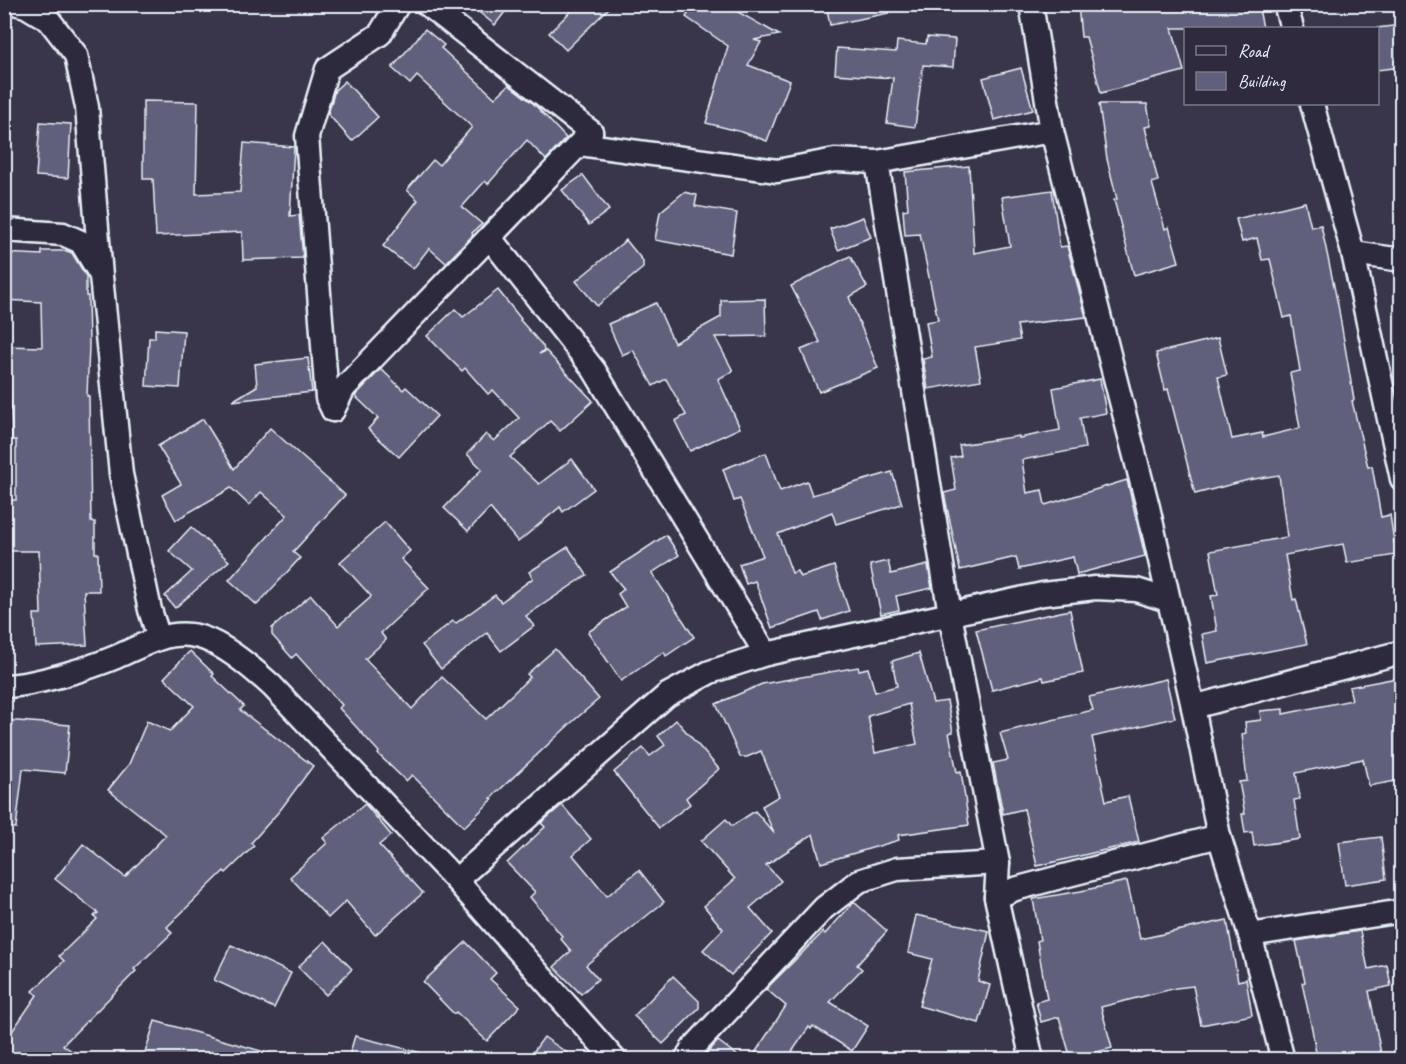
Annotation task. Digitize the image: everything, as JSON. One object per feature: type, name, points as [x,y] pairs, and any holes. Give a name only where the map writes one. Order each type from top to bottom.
[{"type":"street","points":[[18,4],[50,20],[76,55],[87,107],[121,474],[150,610],[159,638]]},
{"type":"street","points":[[398,4],[380,34],[327,69],[307,136],[327,398],[333,410],[344,388],[591,132]]},
{"type":"street","points":[[427,4],[591,132]]},
{"type":"street","points":[[1031,4],[1052,131],[1148,507],[1219,836],[1250,935],[1283,1059]]},
{"type":"street","points":[[1285,4],[1292,27]]},
{"type":"street","points":[[1312,105],[1353,253],[1401,479]]},
{"type":"street","points":[[591,132],[586,145],[777,171],[835,160],[877,162],[1052,131]]},
{"type":"street","points":[[877,162],[950,614],[998,863],[996,897],[1032,1059]]},
{"type":"street","points":[[4,230],[63,234],[81,242],[101,276]]},
{"type":"street","points":[[490,238],[594,370],[766,654]]},
{"type":"street","points":[[1353,253],[1401,260]]},
{"type":"street","points":[[456,880],[667,695],[710,672],[766,654],[1043,594],[1095,588],[1136,590],[1168,600]]},
{"type":"street","points":[[4,686],[72,671],[115,658],[159,638],[192,635],[211,642],[249,665],[272,686],[456,880],[615,1059]]},
{"type":"street","points":[[1193,707],[1401,652]]},
{"type":"street","points":[[996,897],[1068,874],[1219,836]]},
{"type":"street","points":[[686,1059],[692,1049],[824,908],[860,881],[897,869],[998,863]]},
{"type":"street","points":[[1250,935],[1401,911]]},
{"type":"building","points":[[469,4],[511,4],[495,25]]},
{"type":"building","points":[[578,4],[613,4],[566,50],[549,33]]},
{"type":"building","points":[[694,4],[724,4],[779,35],[754,40],[761,42],[748,65],[790,81],[767,141],[706,123],[728,46],[686,17]]},
{"type":"building","points":[[826,4],[888,4],[889,13],[830,25]]},
{"type":"building","points":[[1078,4],[1258,4],[1263,27],[1172,28],[1184,71],[1101,93],[1086,37],[1081,37]]},
{"type":"building","points":[[1401,25],[1401,67],[1379,70],[1379,28]]},
{"type":"building","points":[[425,29],[444,45],[441,48],[495,98],[509,85],[534,104],[566,138],[546,160],[527,140],[488,184],[485,181],[462,207],[482,224],[472,233],[473,235],[446,263],[429,248],[413,269],[383,246],[418,200],[407,190],[433,160],[439,165],[472,127],[417,76],[410,84],[392,68]]},
{"type":"building","points":[[927,37],[955,39],[953,67],[923,65],[915,127],[887,123],[893,78],[835,74],[837,48],[896,52],[897,41],[926,44]]},
{"type":"building","points":[[1021,68],[1033,110],[994,120],[983,78]]},
{"type":"building","points":[[345,81],[378,117],[352,141],[328,114],[335,90]]},
{"type":"building","points":[[143,101],[198,102],[196,194],[240,192],[244,143],[294,147],[290,216],[299,215],[303,258],[243,260],[242,232],[156,236],[153,179],[143,179]]},
{"type":"building","points":[[1099,104],[1147,104],[1151,126],[1145,127],[1158,181],[1152,183],[1165,229],[1169,227],[1179,262],[1134,275],[1114,200],[1117,199],[1107,159]]},
{"type":"building","points":[[40,122],[71,124],[68,178],[36,176]]},
{"type":"building","points":[[969,166],[974,253],[1010,246],[1002,197],[1052,190],[1060,247],[1067,246],[1086,317],[1017,325],[1020,340],[975,347],[981,380],[928,389],[923,359],[932,357],[926,322],[938,320],[920,234],[905,235],[903,210],[908,209],[905,172]]},
{"type":"building","points":[[583,175],[609,210],[589,225],[562,190]]},
{"type":"building","points":[[684,192],[697,195],[695,206],[737,213],[731,254],[655,240],[660,212]]},
{"type":"building","points":[[1305,202],[1311,227],[1321,225],[1338,305],[1354,400],[1352,401],[1368,467],[1372,466],[1381,517],[1390,515],[1396,555],[1347,563],[1343,544],[1285,555],[1293,600],[1296,599],[1307,644],[1207,663],[1202,634],[1217,631],[1211,596],[1218,595],[1210,551],[1287,537],[1279,475],[1248,480],[1195,494],[1168,389],[1165,390],[1156,353],[1218,338],[1227,375],[1218,377],[1232,439],[1262,433],[1263,437],[1300,428],[1290,373],[1300,371],[1291,316],[1284,318],[1270,259],[1262,260],[1257,238],[1242,242],[1236,219]]},
{"type":"building","points":[[863,217],[871,237],[838,250],[830,229]]},
{"type":"building","points":[[626,240],[643,261],[643,268],[597,306],[576,281]]},
{"type":"building","points":[[42,251],[72,253],[86,276],[91,522],[95,522],[99,591],[84,591],[87,645],[36,647],[34,614],[41,614],[39,551],[9,551],[8,500],[16,500],[16,440],[12,440],[10,384],[4,384],[4,346],[42,347],[41,302],[4,300],[4,253],[42,255]]},
{"type":"building","points":[[850,256],[867,287],[849,297],[878,368],[819,392],[801,350],[820,342],[791,286]]},
{"type":"building","points":[[498,290],[543,346],[544,350],[539,354],[546,351],[593,401],[560,431],[550,421],[510,457],[539,484],[572,459],[594,489],[563,512],[560,507],[518,542],[490,508],[468,531],[444,508],[482,469],[467,454],[486,434],[494,441],[519,418],[493,390],[488,394],[465,368],[462,371],[427,336],[455,309],[463,317]]},
{"type":"building","points":[[765,299],[766,336],[715,337],[733,371],[718,379],[740,428],[690,451],[675,421],[686,415],[666,379],[653,386],[633,350],[622,355],[608,324],[656,303],[674,343],[721,317],[721,300]]},
{"type":"building","points":[[155,329],[184,331],[180,388],[146,386],[149,338],[155,338]]},
{"type":"building","points":[[308,358],[312,392],[232,401],[257,386],[255,364]]},
{"type":"building","points":[[381,369],[403,390],[406,387],[437,416],[399,457],[368,429],[378,418],[355,396]]},
{"type":"building","points":[[1100,379],[1106,413],[1080,418],[1085,448],[1022,460],[1027,493],[1042,490],[1045,505],[1127,480],[1145,556],[1077,574],[1073,557],[1019,569],[1016,557],[960,570],[944,493],[956,490],[951,458],[961,456],[959,445],[1019,436],[1019,438],[1060,430],[1053,388]]},
{"type":"building","points":[[203,419],[234,469],[270,428],[345,495],[293,552],[300,558],[257,605],[229,580],[287,515],[261,492],[249,505],[231,488],[176,520],[162,495],[181,484],[158,446]]},
{"type":"building","points":[[766,453],[780,491],[807,481],[812,495],[892,472],[902,504],[836,524],[832,512],[778,534],[792,573],[797,571],[800,577],[834,566],[849,611],[822,620],[819,612],[772,628],[755,581],[746,584],[739,564],[763,556],[740,499],[734,501],[723,469]]},
{"type":"building","points":[[385,522],[410,551],[401,559],[429,588],[381,633],[386,640],[365,659],[412,709],[442,677],[486,719],[530,677],[527,674],[555,649],[599,699],[491,798],[493,799],[464,827],[412,775],[406,781],[378,754],[379,752],[339,708],[342,705],[296,654],[292,658],[272,635],[272,628],[311,595],[338,626],[370,598],[371,596],[340,562]]},
{"type":"building","points":[[191,527],[229,561],[175,608],[165,596],[192,571],[169,551]]},
{"type":"building","points":[[666,535],[679,555],[652,573],[694,637],[666,656],[664,652],[621,681],[588,632],[626,607],[618,594],[624,589],[610,572]]},
{"type":"building","points":[[568,547],[587,575],[526,616],[534,626],[501,651],[487,633],[441,669],[422,645],[453,621],[456,623],[495,595],[501,602],[533,578],[529,572]]},
{"type":"building","points":[[888,561],[891,574],[928,565],[932,588],[896,596],[899,610],[881,614],[870,565]]},
{"type":"building","points":[[1070,610],[1083,673],[1044,681],[1043,677],[992,690],[976,630]]},
{"type":"building","points":[[190,651],[214,674],[212,676],[244,706],[240,710],[313,766],[281,809],[251,843],[254,846],[226,873],[224,871],[167,927],[172,933],[134,969],[136,971],[63,1045],[84,1059],[17,1059],[4,1051],[4,1043],[37,995],[33,991],[64,961],[59,956],[97,919],[94,916],[98,913],[55,879],[83,844],[125,877],[166,835],[108,790],[129,764],[147,721],[170,731],[194,706],[164,678]]},
{"type":"building","points":[[919,653],[933,703],[947,701],[953,732],[949,733],[957,772],[961,771],[969,825],[898,835],[899,840],[821,863],[813,834],[766,865],[781,881],[750,908],[772,933],[731,975],[703,950],[723,929],[704,906],[735,879],[701,841],[726,819],[732,826],[755,811],[774,833],[762,806],[779,796],[761,751],[747,757],[740,757],[716,704],[762,684],[858,667],[859,670],[868,668],[875,692],[897,686],[892,661]],"holes":[[[909,704],[917,744],[875,753],[868,716]]]},
{"type":"building","points":[[1397,678],[1401,702],[1401,780],[1369,786],[1363,759],[1296,773],[1300,799],[1294,800],[1300,839],[1254,846],[1252,832],[1245,833],[1242,814],[1245,814],[1239,782],[1247,781],[1242,734],[1246,733],[1245,722],[1261,720],[1260,711],[1283,709],[1283,714],[1352,700],[1349,687]]},
{"type":"building","points":[[1166,679],[1175,718],[1092,737],[1106,801],[1128,796],[1139,842],[1037,866],[1024,809],[1003,814],[993,763],[1008,760],[1000,733],[1093,710],[1089,697]]},
{"type":"building","points":[[4,720],[70,725],[65,773],[23,769],[16,828],[4,828]]},
{"type":"building","points":[[676,720],[719,769],[686,798],[690,804],[659,828],[614,772],[643,748],[650,756],[665,745],[658,736]]},
{"type":"building","points":[[365,804],[391,835],[379,845],[423,893],[375,935],[346,901],[328,918],[290,877],[327,843],[323,838]]},
{"type":"building","points":[[562,805],[591,839],[573,855],[607,896],[639,870],[664,902],[586,965],[598,979],[581,994],[554,967],[571,951],[560,938],[562,936],[530,897],[535,892],[507,863],[545,827],[541,823]]},
{"type":"building","points":[[1381,837],[1386,879],[1345,885],[1339,842]]},
{"type":"building","points":[[1127,881],[1140,939],[1227,920],[1238,981],[1246,979],[1252,1015],[1201,1025],[1193,986],[1176,988],[1101,1007],[1112,1048],[1071,1059],[1059,1017],[1041,1022],[1036,1002],[1047,999],[1037,941],[1040,940],[1033,899]]},
{"type":"building","points":[[854,902],[887,931],[857,965],[862,969],[830,1002],[868,1026],[852,1051],[813,1026],[811,1029],[809,1027],[787,1059],[751,1059],[786,1006],[766,989],[823,932],[825,934]]},
{"type":"building","points":[[916,915],[989,931],[978,981],[990,985],[979,1023],[919,1006],[932,959],[908,953]]},
{"type":"building","points":[[1360,931],[1368,969],[1387,965],[1391,986],[1369,991],[1382,1059],[1317,1059],[1296,941]]},
{"type":"building","points":[[325,941],[352,969],[326,995],[298,967]]},
{"type":"building","points":[[466,942],[496,973],[490,979],[520,1006],[487,1041],[456,1012],[454,1014],[423,982]]},
{"type":"building","points":[[231,945],[291,973],[274,1008],[214,980]]},
{"type":"building","points":[[673,976],[699,1001],[699,1008],[663,1044],[634,1016]]},
{"type":"building","points":[[155,1021],[272,1054],[271,1059],[143,1059]]},
{"type":"building","points":[[355,1036],[422,1053],[422,1059],[348,1059]]},
{"type":"building","points":[[544,1037],[576,1059],[528,1059]]},
{"type":"building","points":[[718,1041],[742,1059],[702,1059]]}]
